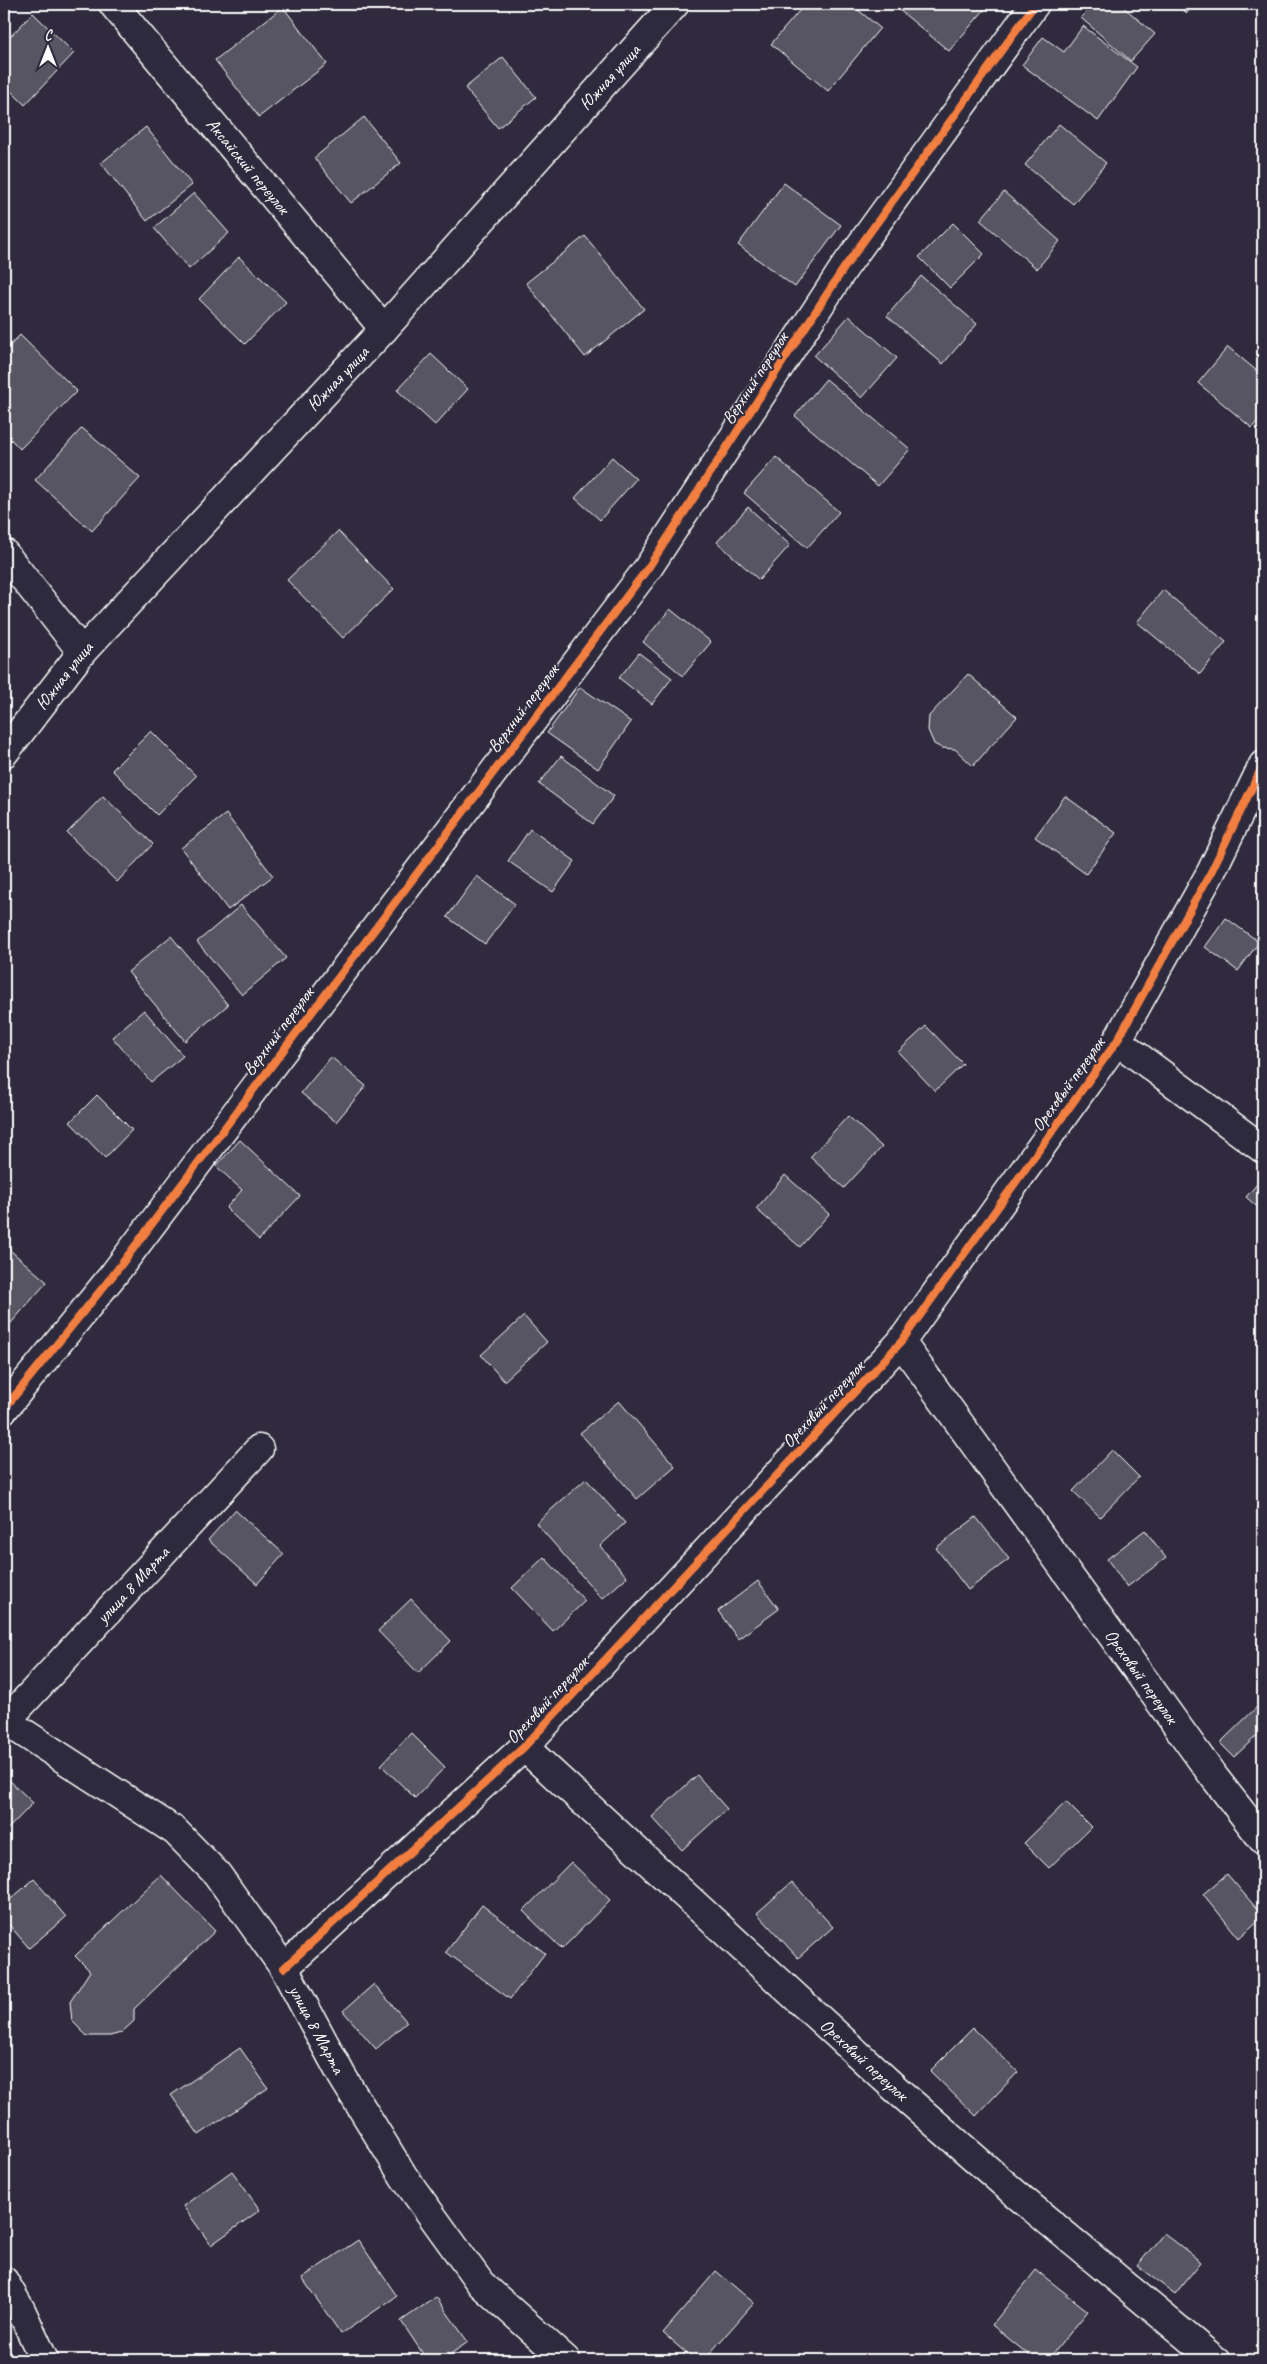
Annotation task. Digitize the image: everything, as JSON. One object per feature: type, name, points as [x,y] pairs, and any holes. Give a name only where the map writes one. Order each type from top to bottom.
[{"type":"street","name":"Аксайский переулок","points":[[114,4],[384,328]]},
{"type":"street","name":"Верхний переулок","points":[[4,1409],[114,1274],[648,568],[844,268],[1035,4]]},
{"type":"street","name":"Южная улица","points":[[4,753],[82,652],[384,328],[664,8]]},
{"type":"street","points":[[4,553],[82,652]]},
{"type":"street","name":"Ореховый переулок","points":[[284,1968],[524,1747],[901,1342],[1118,1041],[1211,872],[1263,764]]},
{"type":"street","points":[[1118,1041],[1263,1149]]},
{"type":"street","name":"Ореховый переулок","points":[[901,1342],[1211,1773],[1263,1840]]},
{"type":"street","name":"улица 8 Марта","points":[[259,1449],[5,1720],[174,1831],[217,1874],[284,1968],[342,2076],[404,2177],[475,2277],[566,2360]]},
{"type":"street","name":"Ореховый переулок","points":[[524,1747],[898,2091],[1017,2194],[1215,2360]]},
{"type":"street","points":[[4,2281],[21,2310],[44,2360]]},
{"type":"building","points":[[805,4],[851,4],[880,28],[828,91],[771,44]]},
{"type":"building","points":[[892,4],[978,4],[985,9],[949,51]]},
{"type":"building","points":[[1094,4],[1120,4],[1155,34],[1131,61],[1081,18]]},
{"type":"building","points":[[1175,4],[1194,4],[1187,13]]},
{"type":"building","points":[[283,7],[327,64],[259,117],[215,60]]},
{"type":"building","points":[[33,13],[74,53],[25,105],[4,84],[4,43]]},
{"type":"building","points":[[1083,26],[1137,67],[1098,121],[1022,65],[1043,37],[1064,52]]},
{"type":"building","points":[[503,57],[536,97],[498,128],[465,88]]},
{"type":"building","points":[[364,117],[401,163],[351,203],[314,158]]},
{"type":"building","points":[[1059,124],[1106,163],[1073,204],[1025,165]]},
{"type":"building","points":[[146,127],[192,185],[147,221],[101,163]]},
{"type":"building","points":[[784,183],[841,225],[795,287],[738,245]]},
{"type":"building","points":[[1004,192],[1060,241],[1037,269],[980,220]]},
{"type":"building","points":[[194,193],[229,233],[189,269],[154,228]]},
{"type":"building","points":[[953,223],[984,254],[950,288],[919,257]]},
{"type":"building","points":[[585,236],[644,309],[585,357],[526,283]]},
{"type":"building","points":[[239,257],[286,302],[245,344],[199,299]]},
{"type":"building","points":[[921,276],[977,324],[943,364],[887,316]]},
{"type":"building","points":[[849,316],[897,358],[862,398],[814,356]]},
{"type":"building","points":[[20,335],[77,391],[20,449],[4,432],[4,352]]},
{"type":"building","points":[[1228,347],[1263,376],[1263,414],[1252,428],[1198,383]]},
{"type":"building","points":[[431,354],[468,389],[435,425],[397,390]]},
{"type":"building","points":[[826,379],[910,449],[878,486],[795,416]]},
{"type":"building","points":[[82,428],[140,478],[92,531],[35,480]]},
{"type":"building","points":[[612,457],[636,479],[600,520],[575,498]]},
{"type":"building","points":[[776,457],[839,512],[807,548],[744,493]]},
{"type":"building","points":[[748,507],[790,545],[759,580],[717,542]]},
{"type":"building","points":[[338,531],[394,589],[343,638],[287,580]]},
{"type":"building","points":[[1163,590],[1226,642],[1200,674],[1137,622]]},
{"type":"building","points":[[670,609],[711,642],[683,676],[643,642]]},
{"type":"building","points":[[639,653],[672,678],[652,704],[619,678]]},
{"type":"building","points":[[968,674],[1017,717],[973,766],[955,749],[942,748],[934,744],[928,730],[929,716]]},
{"type":"building","points":[[580,687],[631,722],[598,769],[547,733]]},
{"type":"building","points":[[151,731],[196,776],[157,815],[112,770]]},
{"type":"building","points":[[561,756],[614,796],[593,824],[539,784]]},
{"type":"building","points":[[103,796],[153,844],[117,882],[67,833]]},
{"type":"building","points":[[1065,796],[1116,833],[1086,874],[1035,837]]},
{"type":"building","points":[[226,814],[273,876],[228,910],[181,848]]},
{"type":"building","points":[[530,829],[575,861],[553,892],[508,861]]},
{"type":"building","points":[[477,876],[515,904],[485,944],[447,917]]},
{"type":"building","points":[[241,905],[286,958],[242,995],[197,942]]},
{"type":"building","points":[[1226,918],[1259,942],[1238,971],[1205,947]]},
{"type":"building","points":[[171,936],[228,1005],[185,1041],[128,972]]},
{"type":"building","points":[[144,1010],[183,1056],[151,1082],[112,1037]]},
{"type":"building","points":[[926,1026],[963,1064],[935,1091],[898,1052]]},
{"type":"building","points":[[331,1057],[366,1086],[336,1122],[301,1093]]},
{"type":"building","points":[[97,1095],[132,1130],[105,1158],[70,1122]]},
{"type":"building","points":[[848,1116],[882,1147],[844,1188],[810,1157]]},
{"type":"building","points":[[240,1140],[300,1196],[259,1240],[226,1208],[242,1190],[216,1166]]},
{"type":"building","points":[[785,1175],[829,1214],[800,1247],[756,1209]]},
{"type":"building","points":[[1263,1177],[1263,1212],[1246,1197]]},
{"type":"building","points":[[4,1245],[47,1282],[4,1331]]},
{"type":"building","points":[[524,1316],[547,1342],[504,1381],[481,1355]]},
{"type":"building","points":[[619,1401],[675,1466],[637,1499],[580,1433]]},
{"type":"building","points":[[1112,1450],[1139,1477],[1100,1517],[1073,1491]]},
{"type":"building","points":[[586,1479],[625,1523],[600,1546],[627,1577],[602,1599],[536,1523]]},
{"type":"building","points":[[235,1510],[284,1554],[257,1584],[208,1540]]},
{"type":"building","points":[[976,1517],[1009,1559],[968,1590],[936,1548]]},
{"type":"building","points":[[1145,1530],[1166,1558],[1127,1587],[1107,1559]]},
{"type":"building","points":[[544,1557],[585,1601],[553,1631],[512,1588]]},
{"type":"building","points":[[758,1581],[779,1609],[738,1639],[718,1611]]},
{"type":"building","points":[[411,1599],[451,1641],[418,1673],[378,1631]]},
{"type":"building","points":[[1263,1701],[1263,1730],[1234,1757],[1220,1743]]},
{"type":"building","points":[[411,1733],[445,1767],[415,1798],[381,1765]]},
{"type":"building","points":[[4,1775],[33,1803],[4,1833]]},
{"type":"building","points":[[697,1775],[727,1809],[682,1850],[652,1817]]},
{"type":"building","points":[[1066,1802],[1091,1827],[1049,1868],[1024,1843]]},
{"type":"building","points":[[571,1862],[610,1900],[562,1949],[523,1911]]},
{"type":"building","points":[[1227,1874],[1263,1916],[1239,1938],[1203,1894]]},
{"type":"building","points":[[161,1875],[215,1931],[134,2009],[134,2021],[121,2033],[110,2036],[87,2036],[72,2021],[70,2002],[90,1971],[75,1956]]},
{"type":"building","points":[[34,1879],[66,1917],[29,1948],[4,1919],[4,1905]]},
{"type":"building","points":[[792,1882],[833,1927],[798,1958],[757,1913]]},
{"type":"building","points":[[482,1905],[545,1953],[510,1999],[446,1952]]},
{"type":"building","points":[[374,1984],[407,2022],[376,2049],[343,2011]]},
{"type":"building","points":[[973,2028],[1018,2072],[976,2116],[930,2071]]},
{"type":"building","points":[[240,2048],[268,2088],[199,2135],[171,2095]]},
{"type":"building","points":[[232,2171],[260,2210],[211,2245],[183,2206]]},
{"type":"building","points":[[1164,2233],[1201,2262],[1175,2294],[1137,2266]]},
{"type":"building","points":[[358,2240],[397,2296],[341,2334],[302,2278]]},
{"type":"building","points":[[1036,2270],[1088,2311],[1048,2360],[1035,2360],[992,2325]]},
{"type":"building","points":[[716,2271],[754,2303],[704,2360],[694,2360],[663,2333]]},
{"type":"building","points":[[436,2297],[468,2342],[442,2360],[427,2360],[401,2321]]},
{"type":"cycle path","points":[[4,1409],[114,1274],[648,568],[844,268],[1035,4]]},
{"type":"cycle path","points":[[284,1968],[524,1747],[901,1342],[1117,1041],[1211,872],[1263,765]]}]
